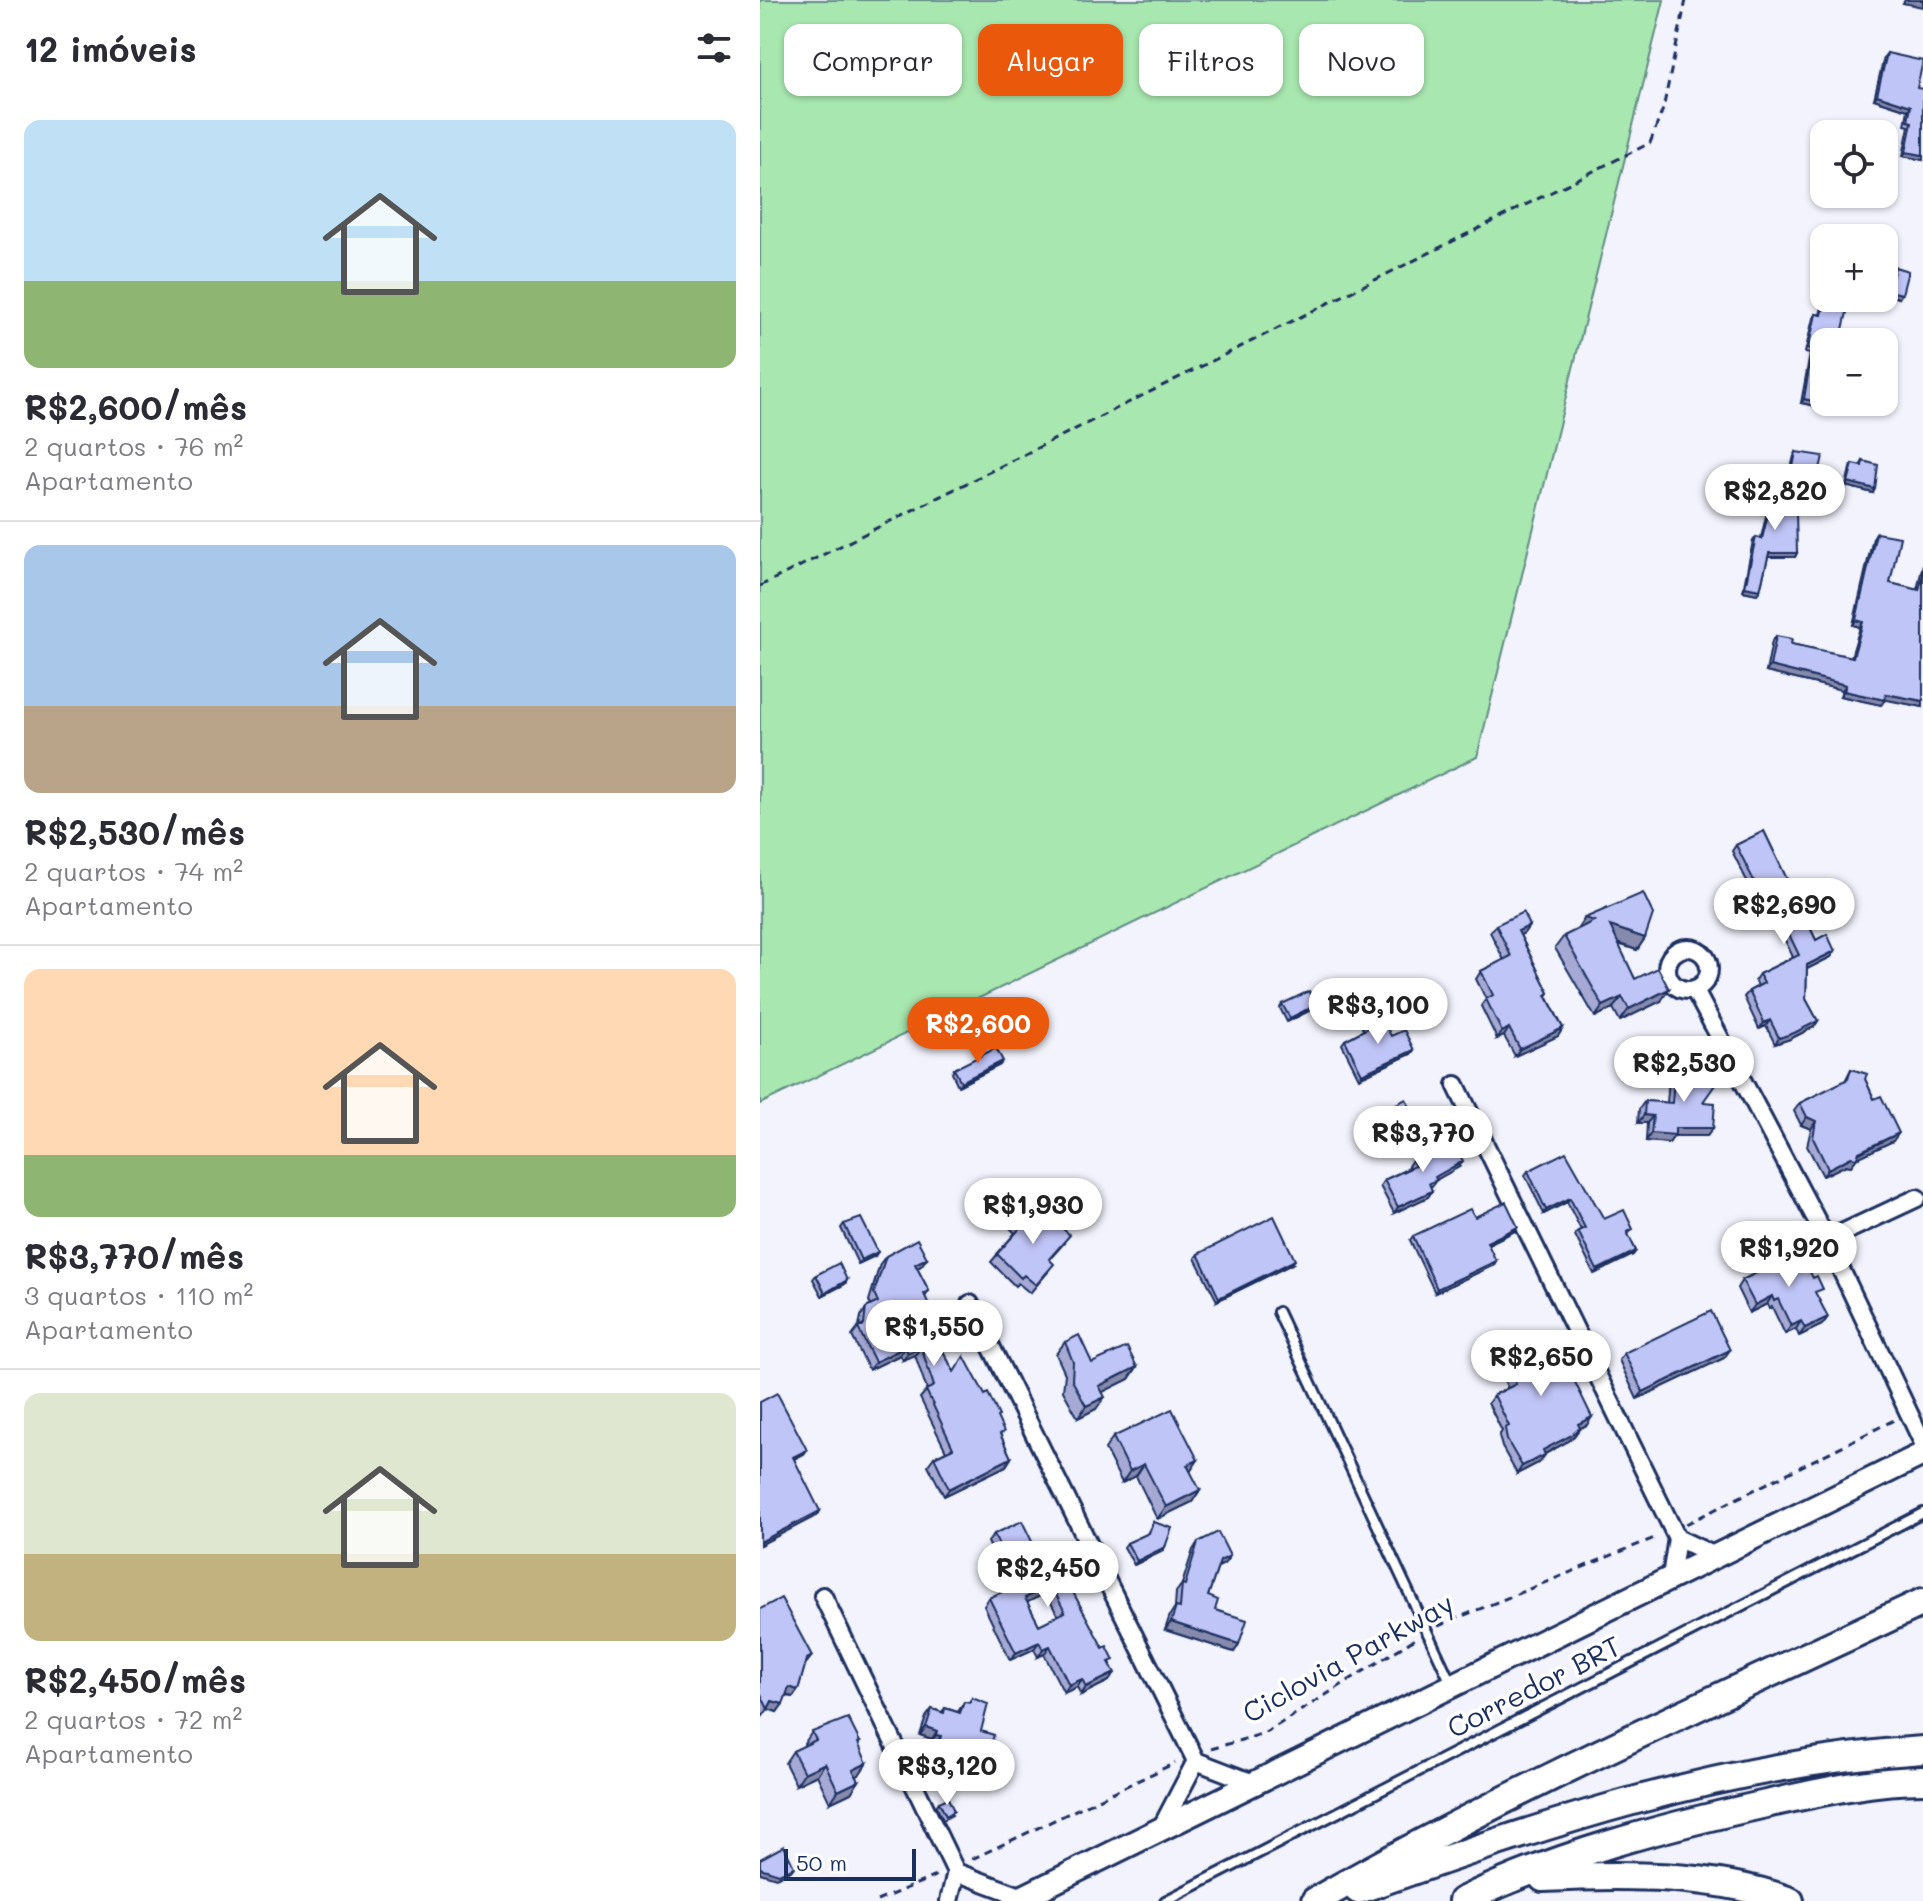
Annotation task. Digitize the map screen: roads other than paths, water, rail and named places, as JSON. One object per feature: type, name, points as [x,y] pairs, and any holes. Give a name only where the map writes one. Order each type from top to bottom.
[{"type":"highway","points":[[1315,1901],[1382,1863],[1577,1765],[1923,1602]]},
{"type":"highway","points":[[1327,1901],[1515,1835],[1711,1780],[1785,1764],[1923,1750]]},
{"type":"highway","points":[[1462,1901],[1503,1881],[1665,1829],[1737,1810],[1831,1789],[1923,1780]]},
{"type":"highway","points":[[1503,1881],[1608,1874],[1691,1881],[1770,1893],[1790,1901]]},
{"type":"main road","points":[[1019,1899],[1923,1454]]},
{"type":"street","points":[[1694,989],[1827,1240],[1923,1443]]},
{"type":"street","points":[[1456,1085],[1675,1534],[1671,1577]]},
{"type":"street","points":[[1827,1240],[1917,1198]]},
{"type":"street","points":[[970,1304],[1194,1757],[1256,1784]]},
{"type":"street","points":[[1675,1534],[1713,1555]]},
{"type":"street","points":[[823,1596],[955,1870],[949,1901]]},
{"type":"street","points":[[1158,1833],[1194,1757]]},
{"type":"street","points":[[955,1870],[1019,1899]]},
{"type":"lane","points":[[1278,1312],[1429,1629],[1453,1687]]},
{"type":"lane","name":"Corredor BRT","points":[[1165,1901],[1923,1513]]}]
